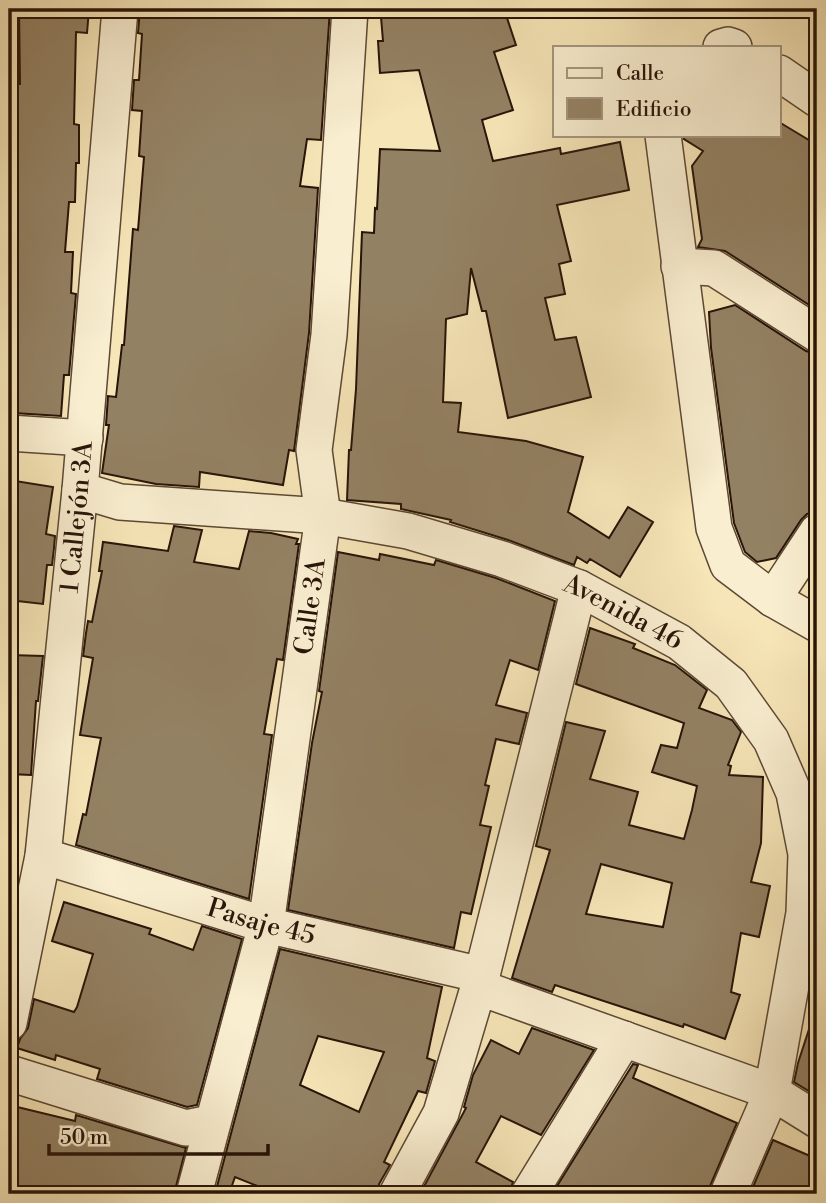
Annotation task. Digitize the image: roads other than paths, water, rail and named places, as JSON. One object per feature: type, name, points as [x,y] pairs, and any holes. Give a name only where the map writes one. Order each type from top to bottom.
[{"type":"street","name":"1 Callejón 3A","points":[[9,1023],[43,856],[85,438],[120,9]]},
{"type":"street","name":"Calle 3A","points":[[194,1194],[211,1123],[267,925],[323,516],[314,450],[329,335],[350,9]]},
{"type":"street","points":[[780,74],[817,99]]},
{"type":"street","points":[[663,136],[714,528],[728,565],[773,599],[817,624]]},
{"type":"street","points":[[679,266],[714,268],[817,334]]},
{"type":"street","points":[[9,433],[85,438]]},
{"type":"street","name":"Avenida 46","points":[[80,490],[120,502],[323,516],[408,531],[502,559],[579,588],[679,642],[731,684],[771,740],[794,793],[806,854],[811,901],[772,1092],[728,1194]]},
{"type":"street","points":[[773,599],[817,532]]},
{"type":"street","points":[[397,1194],[441,1113],[480,981],[579,588]]},
{"type":"street","name":"Pasaje 45","points":[[43,856],[267,925],[480,981],[624,1039],[772,1092],[817,1120]]},
{"type":"street","points":[[529,1194],[624,1039]]},
{"type":"street","points":[[9,1073],[186,1128],[211,1123]]}]
